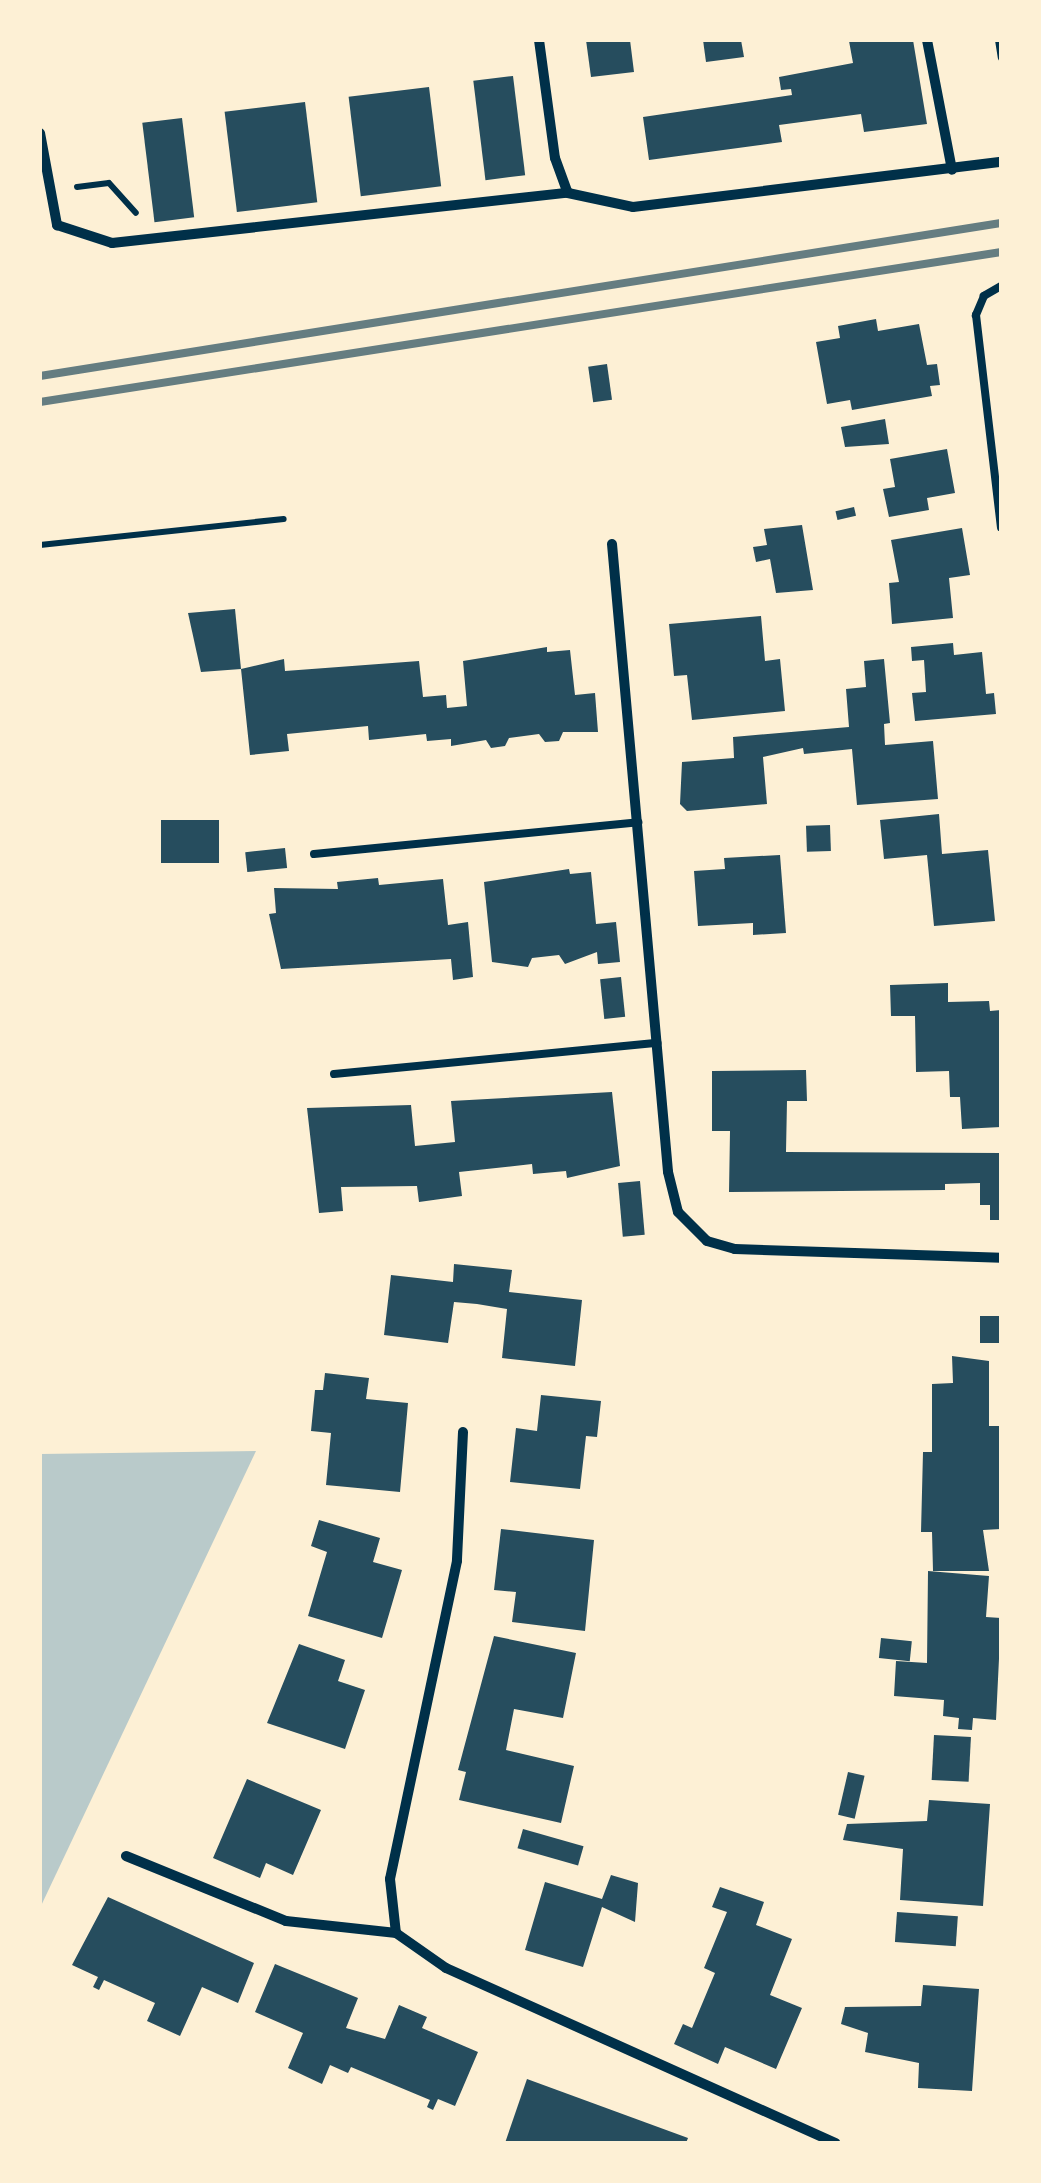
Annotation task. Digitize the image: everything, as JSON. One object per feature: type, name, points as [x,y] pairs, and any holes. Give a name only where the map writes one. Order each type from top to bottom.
[{"type":"street","points":[[538,40],[555,158],[568,193]]},
{"type":"street","points":[[927,40],[952,170]]},
{"type":"street","points":[[40,133],[57,225],[74,234],[112,243],[162,242],[568,193],[633,206],[1001,162]]},
{"type":"street","points":[[612,544],[671,1186],[678,1212],[706,1240],[735,1249],[1001,1258]]},
{"type":"street","points":[[396,1932],[390,1879],[457,1561],[463,1432]]},
{"type":"street","points":[[126,1856],[272,1917],[396,1932],[446,1968],[835,2143]]},
{"type":"lane","points":[[1001,286],[984,296],[976,321],[1001,528]]},
{"type":"lane","points":[[314,854],[638,822]]},
{"type":"lane","points":[[334,1074],[658,1043]]},
{"type":"path","points":[[998,40],[1001,58]]},
{"type":"path","points":[[51,190],[109,184],[162,242]]},
{"type":"path","points":[[40,545],[284,519]]},
{"type":"shaded area","points":[[256,1451],[40,1908],[40,1454]]},
{"type":"building","points":[[586,40],[630,40],[634,72],[591,77]]},
{"type":"building","points":[[703,40],[741,40],[744,57],[706,62]]},
{"type":"building","points":[[913,40],[927,124],[864,132],[861,114],[779,125],[782,142],[649,160],[643,117],[792,95],[791,89],[781,90],[779,77],[853,63],[849,41]]},
{"type":"building","points":[[513,76],[525,175],[485,180],[473,81]]},
{"type":"building","points":[[429,87],[441,186],[361,196],[349,97]]},
{"type":"building","points":[[305,102],[317,202],[237,212],[225,112]]},
{"type":"building","points":[[182,118],[194,217],[154,222],[142,123]]},
{"type":"building","points":[[876,319],[878,331],[919,324],[927,365],[937,364],[940,385],[930,386],[932,396],[852,410],[850,400],[827,404],[816,342],[840,338],[838,326]]},
{"type":"building","points":[[607,364],[612,400],[593,402],[588,367]]},
{"type":"building","points":[[885,419],[889,444],[845,447],[841,427]]},
{"type":"building","points":[[947,449],[955,493],[927,498],[929,510],[889,517],[883,489],[895,487],[890,459]]},
{"type":"building","points":[[854,507],[856,516],[838,520],[835,511]]},
{"type":"building","points":[[802,525],[813,590],[776,593],[770,559],[756,562],[753,547],[767,545],[764,529]]},
{"type":"building","points":[[962,528],[970,575],[949,578],[953,618],[892,624],[889,583],[899,582],[891,540]]},
{"type":"building","points":[[235,609],[241,669],[201,672],[188,613]]},
{"type":"building","points":[[761,616],[765,661],[780,659],[785,711],[692,720],[687,675],[674,676],[669,624]]},
{"type":"building","points":[[953,643],[954,655],[982,652],[986,694],[994,693],[996,714],[915,721],[912,693],[926,692],[924,660],[912,661],[911,647]]},
{"type":"building","points":[[547,647],[547,652],[570,650],[575,695],[595,693],[598,732],[563,732],[559,741],[545,742],[539,734],[509,738],[505,746],[491,748],[486,740],[451,746],[451,739],[427,741],[426,734],[369,740],[368,726],[287,734],[289,751],[250,755],[241,669],[284,659],[285,671],[419,661],[423,697],[446,695],[447,708],[467,706],[463,661]]},
{"type":"building","points":[[884,659],[890,723],[884,724],[885,745],[933,741],[938,799],[857,805],[852,749],[804,754],[803,748],[763,757],[767,804],[687,811],[680,804],[682,762],[734,758],[733,737],[849,727],[846,689],[866,687],[864,661]]},
{"type":"building","points":[[939,814],[942,854],[988,850],[995,921],[934,926],[927,855],[884,859],[880,820]]},
{"type":"building","points":[[161,820],[219,820],[219,863],[161,863]]},
{"type":"building","points":[[830,825],[831,851],[807,852],[806,826]]},
{"type":"building","points":[[285,848],[287,868],[247,872],[245,852]]},
{"type":"building","points":[[780,855],[786,933],[753,935],[753,923],[698,926],[694,871],[725,869],[724,858]]},
{"type":"building","points":[[569,869],[570,874],[591,872],[596,924],[616,922],[620,962],[598,964],[597,952],[565,964],[559,955],[532,958],[528,967],[492,962],[484,882]]},
{"type":"building","points":[[378,878],[379,885],[443,879],[448,925],[468,922],[473,977],[453,980],[451,959],[281,969],[269,914],[276,913],[274,888],[338,889],[337,882]]},
{"type":"building","points":[[621,977],[625,1017],[604,1019],[600,979]]},
{"type":"building","points":[[948,983],[948,1002],[989,1001],[990,1011],[1001,1010],[1001,1127],[962,1129],[960,1097],[950,1097],[949,1071],[916,1072],[915,1016],[891,1016],[890,985]]},
{"type":"building","points":[[806,1070],[807,1101],[787,1101],[786,1152],[1001,1153],[1001,1220],[990,1220],[990,1205],[980,1205],[980,1183],[945,1184],[945,1190],[729,1192],[730,1131],[712,1131],[712,1071]]},
{"type":"building","points":[[612,1092],[620,1166],[567,1178],[566,1171],[533,1174],[532,1164],[459,1172],[462,1196],[419,1202],[417,1186],[341,1187],[343,1211],[319,1213],[307,1108],[411,1105],[415,1146],[455,1142],[451,1101]]},
{"type":"building","points":[[640,1181],[645,1235],[623,1237],[618,1183]]},
{"type":"building","points":[[454,1264],[512,1270],[509,1292],[582,1300],[575,1366],[502,1358],[507,1309],[477,1304],[454,1302],[448,1343],[384,1335],[391,1275],[453,1282]]},
{"type":"building","points":[[980,1316],[1001,1316],[1001,1343],[980,1343]]},
{"type":"building","points":[[952,1356],[989,1361],[989,1426],[1001,1426],[1001,1529],[983,1530],[989,1571],[933,1571],[932,1532],[921,1532],[923,1452],[932,1452],[932,1384],[953,1383]]},
{"type":"building","points":[[325,1373],[369,1378],[366,1399],[408,1403],[400,1492],[326,1485],[331,1433],[311,1431],[315,1390],[323,1390]]},
{"type":"building","points":[[541,1395],[601,1401],[597,1437],[586,1436],[580,1489],[510,1482],[516,1428],[537,1431]]},
{"type":"building","points":[[319,1520],[380,1538],[373,1562],[402,1570],[382,1638],[308,1616],[327,1552],[311,1546]]},
{"type":"building","points":[[501,1529],[594,1540],[585,1631],[512,1622],[516,1592],[494,1590]]},
{"type":"building","points":[[928,1571],[989,1576],[986,1617],[1001,1618],[996,1720],[973,1718],[972,1730],[958,1729],[959,1718],[943,1716],[944,1700],[894,1696],[896,1661],[927,1663]]},
{"type":"building","points":[[494,1636],[576,1653],[563,1718],[514,1709],[506,1750],[574,1766],[561,1823],[459,1800],[466,1772],[458,1770]]},
{"type":"building","points":[[881,1638],[912,1641],[910,1661],[879,1658]]},
{"type":"building","points":[[299,1644],[345,1660],[338,1681],[365,1690],[345,1749],[267,1723]]},
{"type":"building","points":[[934,1735],[971,1737],[969,1782],[932,1780]]},
{"type":"building","points":[[848,1772],[865,1776],[855,1819],[838,1815]]},
{"type":"building","points":[[247,1779],[321,1810],[293,1875],[266,1863],[260,1878],[213,1858]]},
{"type":"building","points":[[929,1800],[990,1804],[983,1906],[900,1900],[903,1849],[843,1840],[847,1824],[927,1821]]},
{"type":"building","points":[[523,1829],[584,1846],[578,1866],[517,1848]]},
{"type":"building","points":[[611,1875],[638,1883],[635,1922],[602,1907],[583,1967],[525,1950],[545,1882],[602,1899]]},
{"type":"building","points":[[720,1887],[764,1902],[756,1925],[792,1939],[770,1995],[802,2008],[776,2069],[725,2047],[718,2064],[674,2044],[683,2024],[692,2028],[715,1973],[704,1968],[727,1912],[712,1907]]},
{"type":"building","points":[[108,1897],[254,1963],[238,2003],[202,1987],[180,2036],[147,2021],[155,2003],[104,1980],[99,1990],[93,1987],[98,1977],[72,1965]]},
{"type":"building","points":[[897,1912],[958,1916],[956,1946],[895,1942]]},
{"type":"building","points":[[275,1964],[358,1998],[346,2028],[385,2039],[399,2005],[427,2017],[422,2028],[478,2052],[455,2106],[438,2099],[433,2110],[427,2107],[430,2100],[351,2067],[348,2073],[330,2065],[322,2084],[288,2068],[303,2033],[255,2012]]},
{"type":"building","points":[[923,1985],[979,1989],[972,2091],[918,2088],[919,2063],[865,2052],[868,2033],[841,2024],[845,2007],[921,2006]]},
{"type":"building","points":[[527,2079],[688,2138],[686,2143],[505,2143]]},
{"type":"railway","points":[[40,376],[1001,223]]},
{"type":"railway","points":[[40,402],[1001,252]]}]
